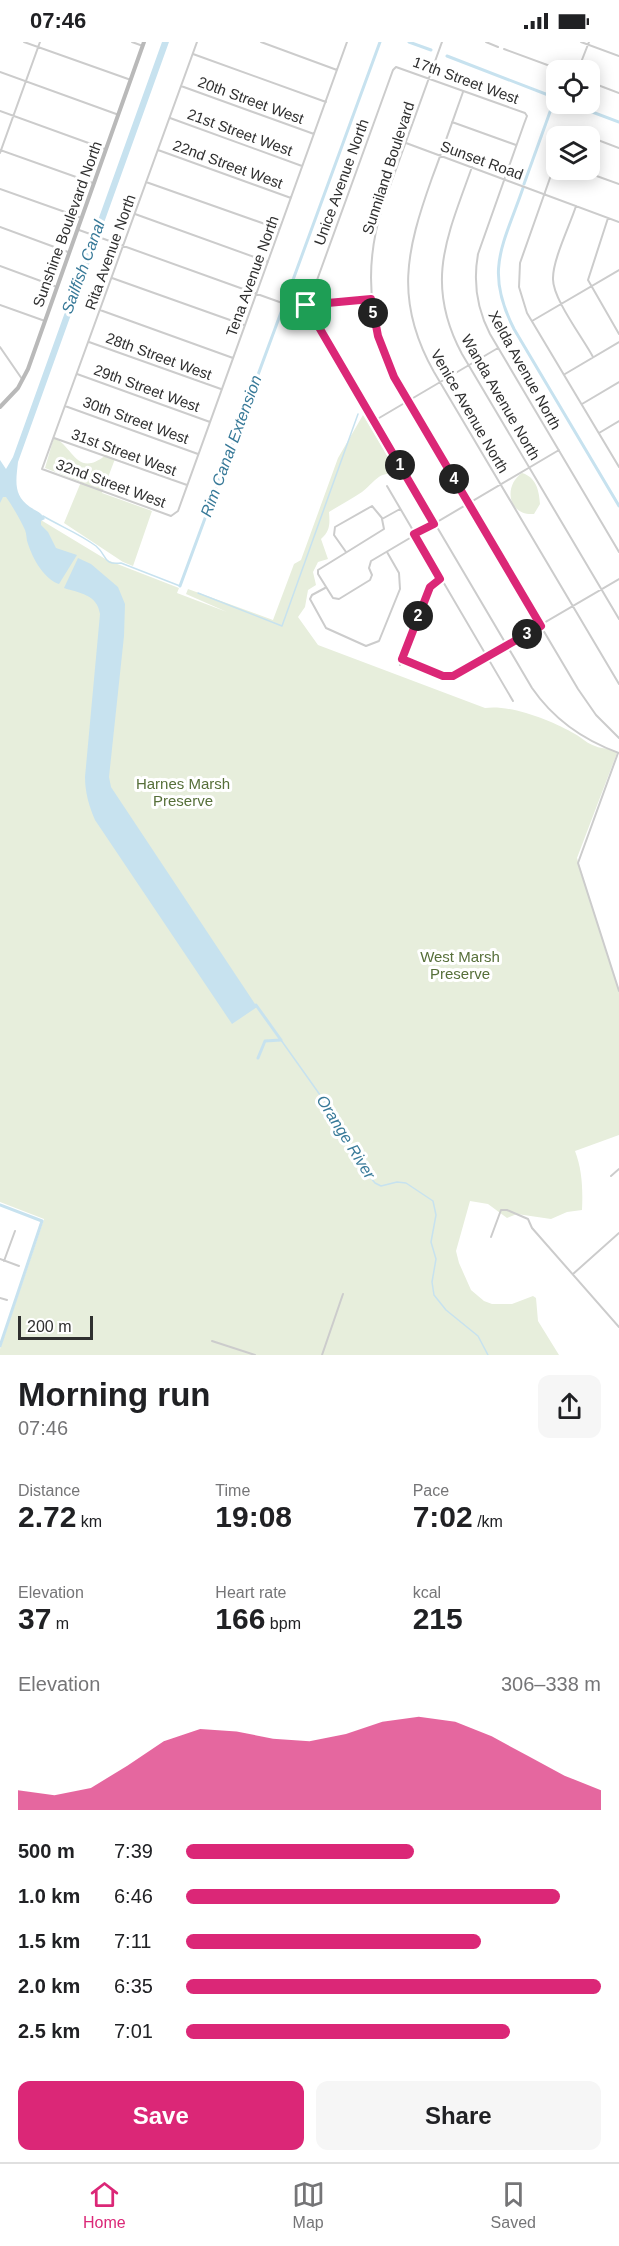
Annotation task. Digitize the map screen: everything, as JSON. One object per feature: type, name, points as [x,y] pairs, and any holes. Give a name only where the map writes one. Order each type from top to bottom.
[{"type":"street","points":[[24,42],[130,80]]},
{"type":"street","points":[[40,42],[0,151],[95,184]]},
{"type":"street","points":[[132,42],[143,44]]},
{"type":"street","name":"Rita Avenue North","points":[[42,469],[197,42]]},
{"type":"street","points":[[261,42],[338,70]]},
{"type":"street","name":"Tena Avenue North","points":[[174,516],[178,511],[199,454],[347,42]]},
{"type":"street","name":"Sunniland Boulevard","points":[[442,42],[375,234],[371,265],[371,299],[376,327],[383,352],[408,402],[584,699],[604,724],[619,738]]},
{"type":"street","points":[[486,42],[498,47]]},
{"type":"street","points":[[581,42],[589,43],[619,56]]},
{"type":"street","points":[[582,60],[589,43]]},
{"type":"street","name":"Sunshine Boulevard North","points":[[0,407],[13,395],[23,380],[95,184],[143,44]]},
{"type":"street","points":[[504,49],[546,64]]},
{"type":"street","points":[[193,54],[326,102]]},
{"type":"street","name":"17th Street West","points":[[396,67],[464,90],[525,113],[526,116]]},
{"type":"street","name":"Unice Avenue North","points":[[307,305],[396,67]]},
{"type":"street","points":[[0,72],[118,115]]},
{"type":"street","name":"20th Street West","points":[[181,86],[315,134]]},
{"type":"street","points":[[600,86],[619,93]]},
{"type":"street","name":"Venice Avenue North","points":[[464,90],[414,232],[407,276],[410,306],[417,337],[440,382],[619,684]]},
{"type":"street","points":[[0,111],[106,149]]},
{"type":"street","name":"Xelda Avenue North","points":[[526,116],[481,244],[476,273],[479,309],[498,348],[619,552]]},
{"type":"street","name":"21st Street West","points":[[170,118],[303,166]]},
{"type":"street","points":[[452,122],[516,145]]},
{"type":"street","points":[[600,140],[619,148]]},
{"type":"street","name":"Sunset Road","points":[[406,144],[619,222]]},
{"type":"street","name":"22nd Street West","points":[[158,150],[291,198]]},
{"type":"street","name":"Wanda Avenue North","points":[[472,167],[448,236],[441,279],[447,320],[469,365],[619,619]]},
{"type":"street","points":[[600,177],[619,184]]},
{"type":"street","points":[[550,180],[519,270],[521,296],[532,321],[618,461],[619,467]]},
{"type":"street","points":[[146,182],[280,230]]},
{"type":"street","points":[[0,189],[82,218]]},
{"type":"street","points":[[576,206],[553,275],[555,291],[593,357]]},
{"type":"street","points":[[135,214],[268,262]]},
{"type":"street","points":[[608,218],[588,274],[588,282],[619,334]]},
{"type":"street","points":[[0,228],[70,253]]},
{"type":"street","points":[[78,230],[289,305],[371,299]]},
{"type":"street","points":[[0,266],[57,287]]},
{"type":"street","points":[[532,321],[619,270]]},
{"type":"street","points":[[112,278],[245,326]]},
{"type":"street","points":[[0,305],[45,321]]},
{"type":"street","points":[[307,305],[506,646],[538,696],[558,718],[589,741],[619,753],[578,863],[619,991]]},
{"type":"street","points":[[100,309],[233,358]]},
{"type":"street","name":"28th Street West","points":[[89,342],[222,390]]},
{"type":"street","points":[[564,375],[619,342]]},
{"type":"street","points":[[0,347],[23,380]]},
{"type":"street","points":[[374,421],[498,348]]},
{"type":"street","name":"29th Street West","points":[[77,374],[210,422]]},
{"type":"street","points":[[582,404],[619,382]]},
{"type":"street","name":"30th Street West","points":[[65,406],[199,454]]},
{"type":"street","points":[[599,433],[619,421]]},
{"type":"street","name":"31st Street West","points":[[54,438],[187,486]]},
{"type":"street","points":[[346,552],[334,535],[335,527],[372,506],[382,519],[384,529],[318,570],[333,598],[339,599],[370,580],[372,575],[369,564],[414,534],[559,450]]},
{"type":"street","name":"32nd Street West","points":[[42,469],[174,516]]},
{"type":"street","points":[[387,486],[513,701]]},
{"type":"street","points":[[382,519],[400,509]]},
{"type":"street","points":[[326,587],[312,595],[310,599],[326,628],[366,646],[379,641],[400,589],[399,573],[387,552]]},
{"type":"street","points":[[400,664],[430,587],[440,579]]},
{"type":"street","points":[[402,659],[443,676],[453,676],[619,579]]},
{"type":"street","points":[[611,1176],[619,1169]]},
{"type":"street","points":[[491,1237],[501,1210],[525,1217],[532,1228],[619,1327]]},
{"type":"street","points":[[4,1261],[15,1231]]},
{"type":"street","points":[[573,1274],[619,1233]]},
{"type":"street","points":[[0,1259],[19,1266]]},
{"type":"street","points":[[322,1355],[343,1294]]},
{"type":"street","points":[[0,1298],[7,1300]]},
{"type":"street","points":[[212,1341],[255,1355]]},
{"type":"green space","points":[[363,415],[398,474],[382,475],[362,492],[329,512],[329,527],[321,539],[328,559],[318,562],[313,572],[316,585],[308,590],[305,607],[298,617],[318,645],[485,708],[495,707],[519,711],[543,719],[566,729],[592,745],[617,753],[577,858],[619,991],[619,1135],[575,1151],[582,1179],[582,1210],[567,1212],[551,1219],[517,1214],[507,1218],[488,1204],[470,1201],[456,1251],[471,1290],[484,1301],[492,1304],[512,1304],[533,1296],[536,1298],[538,1321],[559,1355],[0,1355],[0,1349],[44,1219],[0,1202],[0,499],[7,485],[21,508],[107,560],[179,588],[177,593],[227,612],[186,594],[188,589],[273,620],[294,564],[301,560],[338,458]]},
{"type":"green space","points":[[54,437],[82,462],[96,461],[106,455],[115,459],[102,493],[152,511],[133,566],[123,562],[64,523],[81,482],[45,468]]},
{"type":"green space","points":[[522,473],[534,481],[538,489],[540,504],[534,514],[518,510],[511,499],[512,485]]},
{"type":"water","name":"Sailfish Canal","points":[[162,42],[169,42],[18,462],[16,481],[21,498],[45,519],[41,521],[41,525],[48,532],[56,548],[77,555],[59,584],[49,578],[36,562],[25,530],[6,497],[3,497],[0,503],[0,460],[6,469],[13,457]]},
{"type":"water","points":[[78,558],[91,564],[118,587],[125,604],[124,636],[109,777],[111,787],[257,1007],[232,1024],[95,820],[91,809],[85,777],[100,614],[91,598],[64,588]]},
{"type":"waterway","name":"Rim Canal Extension","points":[[286,299],[380,42]]},
{"type":"waterway","points":[[409,42],[431,50]]},
{"type":"waterway","points":[[447,56],[546,94]]},
{"type":"waterway","points":[[524,184],[549,114]]},
{"type":"waterway","points":[[598,114],[619,122]]},
{"type":"waterway","points":[[523,188],[503,243],[500,258],[498,274],[505,308],[514,329],[619,506]]},
{"type":"waterway","name":"Rim Canal Extension","points":[[180,586],[283,307]]},
{"type":"waterway","points":[[198,593],[282,626],[358,414]]},
{"type":"waterway","points":[[43,516],[96,546],[111,563],[121,563],[180,586]]},
{"type":"waterway","points":[[256,1005],[281,1040]]},
{"type":"waterway","name":"Orange River","points":[[281,1040],[335,1116],[364,1170],[375,1183],[381,1186],[397,1182],[406,1183],[433,1201],[436,1215],[431,1242],[436,1259],[432,1282],[434,1295],[446,1310],[478,1336],[488,1355]]},
{"type":"waterway","points":[[258,1058],[265,1041],[281,1040]]},
{"type":"waterway","points":[[0,1205],[42,1221],[0,1346]]},
{"type":"route","points":[[371,299],[378,336],[394,377],[541,626],[453,676],[443,676],[402,659],[426,595],[430,587],[440,579],[414,534],[434,524],[306,305],[371,299]]},
{"type":"park label","name":"Harnes Marsh Preserve","points":[[183,792]]},
{"type":"park label","name":"West Marsh Preserve","points":[[460,964]]}]
